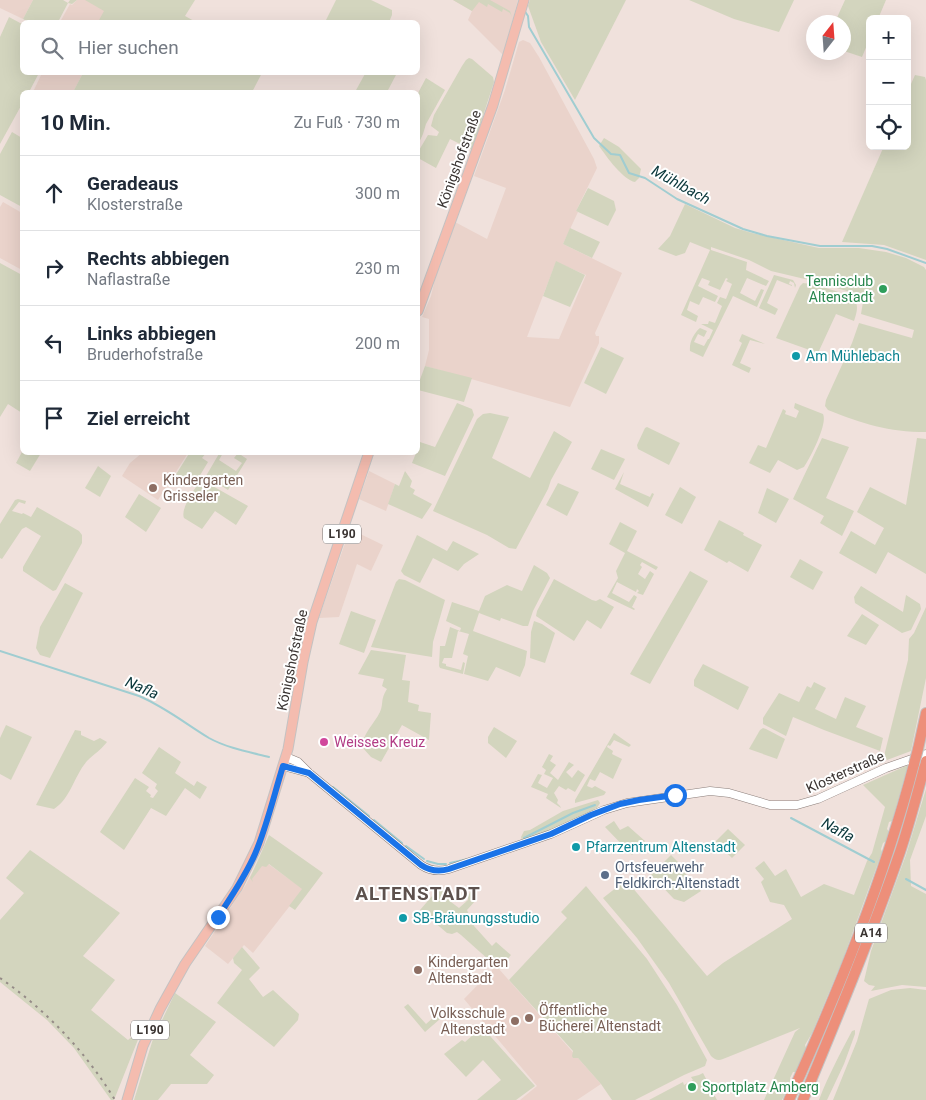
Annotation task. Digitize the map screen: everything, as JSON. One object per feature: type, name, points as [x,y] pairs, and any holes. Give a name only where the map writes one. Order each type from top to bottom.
[{"type":"highway","name":"A14","points":[[803,1100],[884,897],[900,850],[924,755],[926,713]]},
{"type":"highway","name":"A14","points":[[789,1100],[866,918],[899,821],[914,764],[924,755]]},
{"type":"main road","name":"Königshofstraße","points":[[420,306],[494,105],[522,7]]},
{"type":"main road","name":"Königshofstraße","points":[[284,761],[312,622],[368,455]]},
{"type":"main road","name":"Klosterstraße","points":[[284,761],[294,760],[303,766],[309,773],[429,869],[444,870],[551,834],[604,810],[639,800],[716,792],[729,793],[770,805],[790,806],[804,804],[825,797],[886,768],[924,755]]},
{"type":"main road","name":"L190","points":[[127,1100],[141,1053],[160,1009],[185,964],[237,888],[254,856],[284,761]]},
{"type":"shaded area","points":[[0,0],[33,0],[23,19],[0,8]]},
{"type":"shaded area","points":[[77,0],[94,0],[111,9],[106,20],[61,20],[70,4],[72,5]]},
{"type":"shaded area","points":[[453,0],[518,0],[503,55],[468,20],[472,11]]},
{"type":"shaded area","points":[[523,40],[530,43],[539,57],[594,159],[597,168],[576,211],[578,212],[563,244],[622,273],[595,333],[596,336],[599,336],[599,343],[570,407],[425,366],[429,350],[429,319],[422,317],[431,296],[436,275],[455,222],[487,239],[506,188],[474,176],[505,90],[519,42]],"holes":[[[556,262],[586,275],[559,339],[527,337]]]},
{"type":"shaded area","points":[[41,75],[82,75],[74,90],[34,90]]},
{"type":"shaded area","points":[[3,202],[20,212],[20,269],[0,258],[0,207]]},
{"type":"shaded area","name":"Kindergarten Grisseler","points":[[140,455],[187,455],[158,500],[122,476],[130,463]]},
{"type":"shaded area","points":[[369,471],[395,484],[386,511],[359,499]]},
{"type":"shaded area","points":[[350,529],[383,545],[371,571],[357,564],[339,617],[319,618]]},
{"type":"shaded area","points":[[260,858],[303,889],[253,953],[244,945],[228,964],[205,946],[245,886]]},
{"type":"shaded area","name":"Volksschule Altenstadt","points":[[496,966],[601,1084],[577,1100],[520,1100],[537,1086],[464,999]]},
{"type":"green space","points":[[33,0],[63,0],[68,3],[59,20],[23,19]]},
{"type":"green space","points":[[70,0],[77,0],[72,4],[68,3]]},
{"type":"green space","points":[[85,0],[195,0],[185,16],[192,20],[99,20],[104,11]]},
{"type":"green space","points":[[336,0],[371,0],[392,10],[390,20],[326,20]]},
{"type":"green space","points":[[453,0],[490,0],[510,11],[512,17],[510,13],[503,9],[502,12],[488,4],[487,7],[479,2],[472,11]]},
{"type":"green space","points":[[530,0],[626,0],[575,100],[541,42],[528,6]]},
{"type":"green space","points":[[689,0],[794,0],[779,32],[734,19]]},
{"type":"green space","points":[[845,0],[886,0],[880,15],[866,15],[866,48],[862,57],[851,53],[851,15],[838,15]]},
{"type":"green space","points":[[9,17],[20,23],[20,75],[38,75],[30,90],[20,90],[20,108],[0,144],[0,37]]},
{"type":"green space","points":[[472,59],[493,77],[494,82],[472,150],[450,139],[436,168],[420,159],[420,149],[428,135],[437,136],[439,132],[431,126],[434,115],[466,60]]},
{"type":"green space","points":[[82,75],[261,75],[253,90],[74,90]]},
{"type":"green space","points":[[364,75],[396,75],[388,90],[356,90]]},
{"type":"green space","points":[[915,75],[925,77],[926,260],[884,245],[842,242],[882,150],[911,150],[911,84]]},
{"type":"green space","points":[[426,78],[445,90],[426,124],[420,141],[420,90]]},
{"type":"green space","points":[[12,132],[20,137],[20,206],[0,195],[0,154]]},
{"type":"green space","points":[[604,138],[619,147],[641,169],[639,178],[635,182],[620,172],[599,146]]},
{"type":"green space","points":[[588,188],[614,201],[616,210],[608,226],[576,211]]},
{"type":"green space","points":[[685,204],[735,228],[752,233],[819,248],[859,248],[886,252],[906,258],[924,267],[926,270],[926,432],[900,431],[876,426],[828,410],[825,406],[859,323],[912,338],[914,330],[861,314],[864,296],[771,271],[749,260],[711,247],[711,250],[747,262],[746,270],[769,281],[766,286],[747,278],[740,293],[755,301],[761,289],[764,290],[757,307],[733,296],[703,357],[690,351],[692,338],[700,328],[707,331],[704,337],[698,334],[694,342],[704,346],[709,339],[713,330],[701,324],[708,324],[709,321],[715,323],[722,306],[717,303],[720,297],[726,299],[732,284],[726,281],[728,279],[726,278],[720,290],[708,285],[710,281],[702,278],[698,286],[718,296],[715,302],[703,297],[699,305],[690,301],[687,310],[698,316],[696,322],[681,315],[710,250],[690,242],[685,253],[676,256],[658,249],[670,236]]},
{"type":"green space","points":[[570,228],[600,242],[592,258],[563,244]]},
{"type":"green space","points":[[556,261],[585,275],[570,307],[543,296]]},
{"type":"green space","points":[[0,263],[20,274],[20,412],[8,404],[0,417]]},
{"type":"green space","points":[[774,275],[793,280],[796,285],[795,288],[794,283],[790,281],[789,284],[792,286],[777,280],[767,303],[778,309],[775,315],[759,308]]},
{"type":"green space","points":[[803,283],[839,292],[852,298],[857,305],[854,321],[836,314],[818,353],[776,338]]},
{"type":"green space","points":[[742,334],[765,344],[750,340],[740,363],[751,368],[749,373],[732,365],[742,343],[739,341]]},
{"type":"green space","points":[[601,347],[624,358],[606,394],[584,383]]},
{"type":"green space","points":[[425,366],[472,378],[464,402],[420,391],[420,380]]},
{"type":"green space","points":[[457,403],[472,409],[474,415],[445,476],[412,463],[415,455],[420,455],[420,442],[435,447]]},
{"type":"green space","points":[[795,403],[823,414],[824,419],[818,441],[804,467],[797,470],[778,460],[770,473],[749,463],[758,445],[766,448],[783,409],[786,411],[785,414],[796,418],[799,411],[794,408]]},
{"type":"green space","points":[[490,413],[509,417],[492,458],[530,478],[554,431],[572,442],[516,549],[509,548],[487,535],[433,511],[477,419],[483,414]]},
{"type":"green space","points":[[647,427],[680,443],[669,465],[638,449],[637,445]]},
{"type":"green space","points":[[822,438],[849,447],[826,498],[854,511],[842,536],[820,523],[824,516],[793,499]]},
{"type":"green space","points":[[917,438],[926,439],[926,574],[888,552],[876,574],[839,553],[851,531],[875,545],[884,528],[857,512],[870,487],[906,505]]},
{"type":"green space","points":[[601,449],[625,459],[614,480],[591,469]]},
{"type":"green space","points":[[20,455],[40,455],[30,471],[16,463]]},
{"type":"green space","points":[[188,455],[204,455],[202,458],[208,462],[193,487],[175,476]]},
{"type":"green space","points":[[218,455],[222,455],[219,460],[236,471],[242,463],[234,458],[236,455],[241,455],[247,459],[228,490],[206,476]]},
{"type":"green space","points":[[98,466],[111,476],[100,497],[85,488]]},
{"type":"green space","points":[[405,471],[412,481],[410,487],[415,490],[413,494],[432,504],[422,519],[388,504],[395,484],[399,486]]},
{"type":"green space","points":[[624,472],[620,484],[650,497],[652,493],[654,494],[648,507],[615,489]]},
{"type":"green space","points":[[202,480],[248,506],[236,525],[215,511],[202,529],[184,518],[183,514],[186,504]]},
{"type":"green space","points":[[558,483],[579,492],[567,516],[546,505]]},
{"type":"green space","points":[[680,487],[696,497],[682,524],[665,515]]},
{"type":"green space","points":[[767,488],[789,499],[776,523],[758,513]]},
{"type":"green space","points":[[139,494],[161,508],[146,532],[125,517]]},
{"type":"green space","points":[[15,500],[26,501],[25,504],[19,502],[12,511],[31,517],[37,507],[79,531],[82,535],[82,543],[56,590],[53,591],[23,571],[23,567],[41,536],[26,527],[22,529],[2,559],[0,558],[0,524]]},
{"type":"green space","points":[[719,520],[762,545],[748,572],[704,550]]},
{"type":"green space","points":[[620,522],[637,531],[627,551],[658,567],[656,570],[642,562],[640,565],[642,567],[638,574],[645,579],[650,571],[654,574],[643,595],[637,593],[639,591],[637,589],[636,592],[617,582],[612,593],[629,602],[634,595],[637,597],[632,607],[634,610],[607,597],[618,578],[616,571],[625,553],[609,544]]},
{"type":"green space","points":[[417,535],[447,551],[453,541],[479,554],[464,564],[458,571],[433,558],[420,583],[404,575],[401,571]]},
{"type":"green space","points":[[800,559],[823,572],[813,590],[790,577]]},
{"type":"green space","points":[[534,565],[547,573],[550,578],[533,611],[528,626],[501,618],[500,621],[479,613],[473,631],[527,651],[525,665],[520,677],[496,667],[488,681],[464,674],[468,656],[463,654],[469,634],[458,631],[452,658],[444,658],[442,663],[461,670],[463,662],[465,663],[463,674],[440,668],[440,646],[445,646],[450,627],[460,631],[461,628],[446,621],[452,602],[479,611],[485,596],[507,585],[522,591]]},
{"type":"green space","points":[[690,571],[708,581],[650,684],[630,674]]},
{"type":"green space","points":[[399,579],[405,580],[445,600],[433,642],[432,657],[371,647],[396,582]]},
{"type":"green space","points":[[554,579],[592,600],[600,599],[614,607],[601,629],[587,620],[574,641],[536,616]]},
{"type":"green space","points":[[65,583],[83,593],[50,658],[40,655],[36,648],[40,627]]},
{"type":"green space","points":[[861,586],[903,612],[906,595],[920,604],[921,609],[911,630],[902,633],[855,603],[854,597]]},
{"type":"green space","points":[[926,607],[926,678],[911,751],[887,760],[885,752],[908,660],[909,639],[914,633]]},
{"type":"green space","points":[[351,611],[376,620],[364,653],[339,644]]},
{"type":"green space","points":[[862,614],[879,625],[866,645],[847,636]]},
{"type":"green space","points":[[534,621],[555,633],[545,663],[530,658],[531,632]]},
{"type":"green space","points":[[371,650],[406,655],[402,680],[410,681],[408,702],[419,705],[418,711],[431,713],[429,740],[402,725],[381,762],[371,757],[362,747],[367,733],[380,712],[387,689],[382,686],[384,679],[358,674]]},
{"type":"green space","points":[[703,664],[749,687],[738,710],[694,686],[694,680]]},
{"type":"green space","points":[[814,682],[826,688],[815,709],[836,719],[845,697],[866,706],[856,727],[883,738],[880,751],[793,717],[786,736],[763,724],[763,718],[779,693],[799,702],[807,686],[811,688]]},
{"type":"green space","points":[[6,725],[32,737],[11,780],[0,774],[0,738]]},
{"type":"green space","points":[[494,727],[517,741],[506,758],[488,743],[488,737]]},
{"type":"green space","points":[[763,728],[785,739],[777,759],[749,749]]},
{"type":"green space","points":[[75,730],[81,731],[81,735],[94,741],[100,738],[107,742],[87,761],[60,804],[54,809],[36,805]]},
{"type":"green space","points":[[614,733],[631,745],[629,747],[614,740],[610,746],[608,745],[607,747],[613,751],[612,754],[622,759],[613,779],[600,772],[595,781],[590,779],[587,786],[592,788],[595,786],[606,792],[604,795],[575,803],[575,800]]},
{"type":"green space","points":[[159,747],[181,762],[175,773],[194,786],[197,781],[207,787],[200,799],[185,788],[166,816],[151,808],[124,850],[100,832],[135,778],[149,787],[146,791],[151,795],[150,797],[153,798],[158,791],[155,788],[157,784],[142,773]]},
{"type":"green space","points":[[549,754],[553,756],[550,761],[556,765],[550,773],[558,780],[569,762],[574,765],[566,772],[572,778],[578,770],[585,775],[575,792],[559,786],[554,793],[558,800],[557,803],[561,808],[546,798],[548,794],[531,787],[538,774],[542,775],[538,783],[547,788],[553,778],[544,774],[546,770],[542,767]]},
{"type":"green space","points":[[908,765],[892,821],[889,822],[887,829],[889,832],[886,841],[883,843],[882,852],[843,959],[812,1033],[805,1045],[806,1048],[796,1072],[793,1072],[790,1078],[791,1082],[782,1100],[764,1100],[795,1032],[800,1028],[723,1059],[717,1060],[713,1058],[669,983],[637,938],[603,898],[626,880],[707,976],[723,963],[792,919],[784,905],[770,902],[761,882],[764,879],[755,868],[764,861],[775,876],[786,869],[801,897],[824,884],[854,895],[872,853],[885,807],[863,785]]},
{"type":"green space","points":[[926,789],[926,816],[910,860],[911,886],[926,894],[926,987],[902,985],[871,991],[875,986],[869,985],[864,981],[871,951],[906,855]]},
{"type":"green space","points":[[598,800],[600,803],[594,811],[550,831],[522,840],[521,837],[524,831],[530,830],[563,811]]},
{"type":"green space","points":[[614,821],[620,830],[628,826],[645,841],[632,855],[605,827]]},
{"type":"green space","points":[[728,829],[745,845],[732,858],[715,842]]},
{"type":"green space","points":[[269,835],[323,873],[295,910],[289,906],[302,889],[269,864],[266,867],[262,866],[252,879],[253,882],[250,878]]},
{"type":"green space","points":[[30,850],[120,913],[83,956],[115,980],[91,1010],[128,1040],[143,1027],[114,1100],[111,1100],[74,1048],[47,1020],[0,982],[0,920],[24,893],[6,878]]},
{"type":"green space","points":[[671,855],[686,870],[684,872],[701,891],[684,902],[674,899],[651,875]]},
{"type":"green space","points":[[586,886],[647,959],[677,1005],[707,1060],[705,1066],[635,1100],[612,1100],[601,1084],[578,1058],[573,1058],[573,1051],[509,980],[567,918],[561,912]]},
{"type":"green space","points":[[439,888],[453,899],[451,902],[459,908],[468,900],[468,896],[473,888],[477,899],[467,910],[474,926],[492,946],[496,942],[511,955],[499,969],[457,932],[447,933],[420,910]]},
{"type":"green space","points":[[242,947],[260,968],[249,979],[263,997],[273,990],[299,1014],[298,1020],[274,1047],[217,1003],[242,970],[234,963],[233,958]]},
{"type":"green space","points":[[910,988],[926,990],[926,1100],[833,1100],[857,1041],[869,999],[891,990]]},
{"type":"green space","points":[[175,993],[216,1022],[190,1055],[214,1075],[207,1084],[171,1084],[158,1100],[134,1100],[153,1039]]},
{"type":"green space","points":[[408,1004],[426,1024],[434,1017],[430,1011],[431,1009],[440,1019],[425,1032],[404,1007]]},
{"type":"green space","points":[[482,1027],[535,1086],[516,1100],[477,1100],[501,1080],[483,1060],[466,1077],[444,1054],[462,1040],[465,1042]]},
{"type":"green space","points":[[855,1030],[844,1064],[827,1100],[819,1100],[852,1031]]},
{"type":"green space","name":"Sportplatz Amberg","points":[[703,1073],[717,1100],[649,1100],[683,1082],[684,1085],[693,1080],[691,1077]]},
{"type":"waterway","name":"Mühlbach","points":[[524,10],[528,16],[529,27],[594,138],[611,154],[620,155],[629,173],[645,178],[677,199],[743,229],[767,236],[820,246],[872,246],[887,249],[926,263]]},
{"type":"waterway","name":"Nafla","points":[[0,651],[139,696],[167,710],[209,738],[238,749],[269,757]]},
{"type":"waterway","name":"Nafla","points":[[333,787],[369,816]]},
{"type":"waterway","name":"Nafla","points":[[524,838],[573,813],[595,805]]},
{"type":"waterway","name":"Nafla","points":[[791,818],[874,862]]},
{"type":"waterway","name":"Nafla","points":[[374,820],[402,843]]},
{"type":"waterway","name":"Nafla","points":[[406,846],[424,859]]},
{"type":"waterway","name":"Nafla","points":[[450,863],[468,859]]},
{"type":"waterway","name":"Nafla","points":[[427,861],[446,864]]},
{"type":"waterway","name":"Nafla","points":[[906,879],[926,890]]},
{"type":"railway","points":[[0,978],[17,990],[64,1033],[104,1082],[115,1100]]},
{"type":"place","name":"Tennisclub Altenstadt","points":[[883,289]]},
{"type":"place","name":"Am Mühlebach","points":[[796,356]]},
{"type":"place","name":"Kindergarten Grisseler","points":[[153,488]]},
{"type":"place","name":"Weisses Kreuz","points":[[324,742]]},
{"type":"place","name":"Pfarrzentrum Altenstadt","points":[[576,847]]},
{"type":"place","name":"Ortsfeuerwehr Feldkirch-Altenstadt","points":[[605,875]]},
{"type":"place","name":"SB-Bräunungsstudio","points":[[403,918]]},
{"type":"place","name":"Kindergarten Altenstadt","points":[[418,970]]},
{"type":"place","name":"Öffentliche Bücherei Altenstadt","points":[[529,1018]]},
{"type":"place","name":"Volksschule Altenstadt","points":[[515,1021]]},
{"type":"place","name":"Sportplatz Amberg","points":[[692,1087]]},
{"type":"district","name":"ALTENSTADT","points":[[418,893]]},
{"type":"route","points":[[218,917],[245,875],[254,856],[283,766],[309,773],[421,865],[425,868],[439,871],[514,848],[620,804],[675,795]]}]
